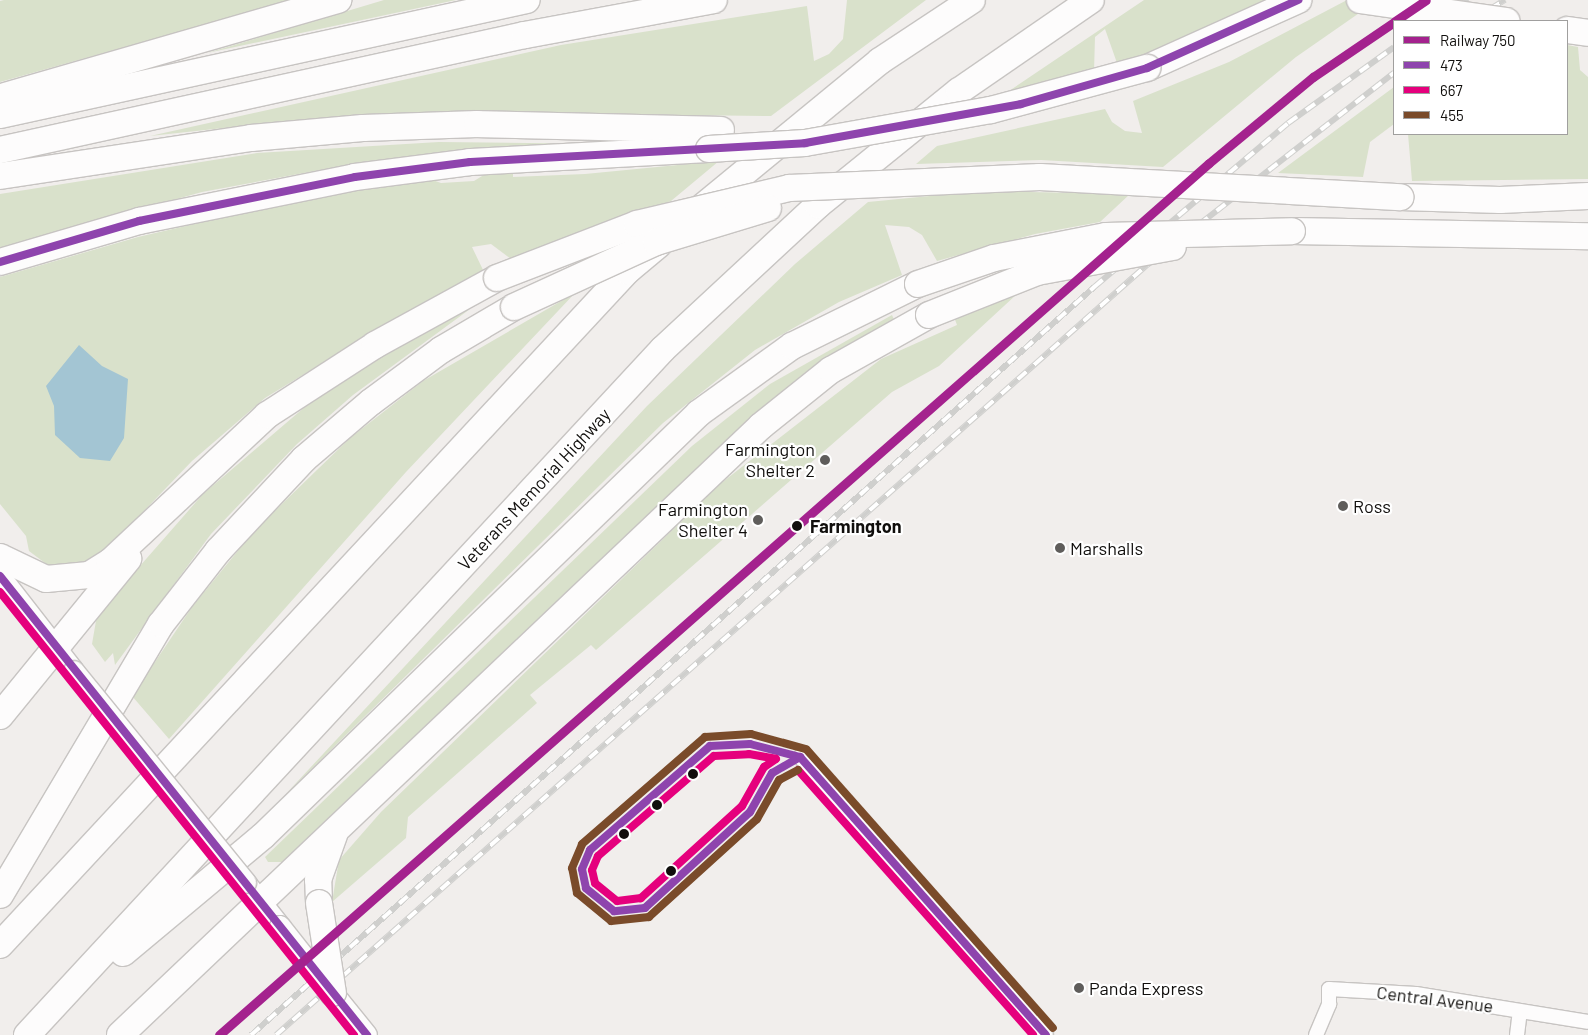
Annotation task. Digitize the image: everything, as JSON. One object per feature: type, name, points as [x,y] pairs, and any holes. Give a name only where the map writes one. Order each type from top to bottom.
[{"type":"highway","points":[[0,98],[338,0]]},
{"type":"highway","points":[[0,115],[528,0]]},
{"type":"highway","points":[[0,150],[525,34],[714,0]]},
{"type":"highway","points":[[0,945],[626,272],[880,61],[972,0]]},
{"type":"highway","name":"Veterans Memorial Highway","points":[[32,1031],[663,350],[818,205],[959,91],[1092,0]]},
{"type":"highway","points":[[0,176],[251,138],[363,128],[477,124],[715,140],[805,143],[1022,104],[1147,68],[1298,0]]},
{"type":"highway","points":[[1360,0],[1499,20]]},
{"type":"highway","points":[[1568,30],[1588,34]]},
{"type":"highway","points":[[0,262],[139,221],[355,176],[470,162],[715,140]]},
{"type":"highway","points":[[0,557],[46,579],[89,575],[162,515],[266,416],[375,345],[498,278],[570,246],[665,215],[789,188],[1058,177],[1400,197],[1500,200],[1588,196]]},
{"type":"highway","points":[[0,895],[156,632],[218,551],[304,459],[371,402],[441,350],[514,307],[656,242],[711,223],[864,185]]},
{"type":"highway","points":[[120,1035],[253,893],[336,830],[761,426],[831,370],[929,315],[995,287],[1076,262],[1292,231]]},
{"type":"highway","points":[[32,1031],[263,836],[700,413],[792,346],[918,284],[1013,253],[1106,236],[1292,231],[1588,236]]},
{"type":"highway","points":[[0,716],[162,515]]},
{"type":"highway","points":[[333,993],[319,903],[318,880],[336,830]]},
{"type":"main road","points":[[0,576],[74,671],[367,1035]]},
{"type":"street","points":[[800,756],[1046,1035]]},
{"type":"street","name":"Central Avenue","points":[[1316,1035],[1329,1004],[1328,989],[1416,994],[1588,1022]]},
{"type":"street","points":[[1517,1035],[1520,1011]]},
{"type":"green space","points":[[293,0],[0,82],[0,1]]},
{"type":"green space","points":[[384,0],[456,0],[207,53],[264,36]]},
{"type":"green space","points":[[847,0],[926,0],[771,116],[453,112],[297,120],[150,136],[561,45],[807,6],[814,61],[829,54],[843,39]]},
{"type":"green space","points":[[1144,0],[1265,0],[1161,49],[1117,63],[1105,29],[1095,37],[1094,72],[1003,95]]},
{"type":"green space","points":[[1347,0],[1378,0],[1296,57],[1163,167],[1041,160],[916,164],[937,146],[1105,109],[1112,122],[1125,131],[1142,133],[1133,101],[1229,62]]},
{"type":"green space","points":[[1568,45],[1578,47],[1580,70],[1588,77],[1588,179],[1412,181],[1408,135],[1568,135]]},
{"type":"green space","points":[[1393,88],[1393,125],[1370,142],[1363,177],[1278,173]]},
{"type":"green space","points":[[439,142],[608,144],[435,155],[331,168],[202,192],[0,248],[0,194],[257,153]]},
{"type":"green space","points":[[719,161],[671,201],[511,259],[491,244],[472,247],[484,272],[401,315],[265,398],[192,461],[91,566],[54,568],[45,563],[29,551],[26,536],[0,504],[0,277],[138,237],[324,194],[427,178],[441,183],[474,181],[487,173],[513,171],[513,177],[585,174]]},
{"type":"green space","points":[[981,191],[1130,194],[1100,222],[1035,234],[937,261],[922,235],[909,227],[885,225],[902,275],[839,302],[755,350],[663,423],[283,797],[647,406],[795,264],[868,202]]},
{"type":"green space","points":[[575,293],[406,472],[169,739],[132,696],[192,607],[254,531],[350,438],[423,381]]},
{"type":"green space","points":[[1017,294],[939,366],[892,392],[596,650],[591,645],[530,695],[537,703],[408,817],[406,838],[332,902],[339,860],[381,812],[720,484],[881,359],[957,325],[954,317]]},
{"type":"green space","points":[[470,309],[353,395],[297,444],[211,534],[115,665],[113,653],[105,662],[92,644],[97,615],[203,494],[313,400],[364,364]]},
{"type":"green space","points":[[892,315],[895,322],[285,862],[268,862],[265,857],[692,446],[770,384]]},
{"type":"water","points":[[79,345],[102,366],[128,379],[124,438],[110,461],[80,458],[55,435],[54,406],[46,386]]},
{"type":"railway","points":[[1434,20],[1468,0]]},
{"type":"railway","points":[[1473,20],[1505,0]]},
{"type":"railway","points":[[251,1035],[1094,287],[1288,123],[1393,48]]},
{"type":"railway","points":[[276,1035],[1147,265],[1393,74]]},
{"type":"rail line","name":"750","points":[[1396,20],[1426,0]]},
{"type":"rail line","name":"750","points":[[219,1035],[1209,163],[1313,77],[1393,23]]},
{"type":"transit line","name":"473","points":[[0,262],[139,221],[355,177],[470,162],[805,143],[1021,104],[1147,68],[1298,0]]},
{"type":"transit line","name":"473","points":[[0,576],[367,1035]]},
{"type":"transit line","name":"667","points":[[0,592],[354,1035]]},
{"type":"transit line","name":"455","points":[[798,770],[779,780],[757,819],[649,917],[611,921],[577,893],[572,868],[582,844],[705,737],[751,734],[806,749]]},
{"type":"transit line","name":"473","points":[[750,744],[800,757],[772,773],[750,812],[645,908],[614,911],[586,888],[582,869],[590,850],[710,746],[750,744]]},
{"type":"transit line","name":"455","points":[[807,750],[1053,1028]]},
{"type":"transit line","name":"667","points":[[749,754],[776,759],[764,767],[742,806],[641,898],[617,901],[595,883],[592,870],[598,856],[714,756],[749,754]]},
{"type":"transit line","name":"473","points":[[800,757],[1046,1035]]},
{"type":"transit line","name":"667","points":[[798,770],[1033,1035]]},
{"type":"place","name":"Farmington Shelter 2","points":[[825,460]]},
{"type":"place","name":"Ross","points":[[1343,506]]},
{"type":"place","name":"Farmington Shelter 4","points":[[758,520]]},
{"type":"place","name":"Farmington","points":[[797,526]]},
{"type":"place","name":"Marshalls","points":[[1060,548]]},
{"type":"place","name":"Panda Express","points":[[1079,988]]}]
